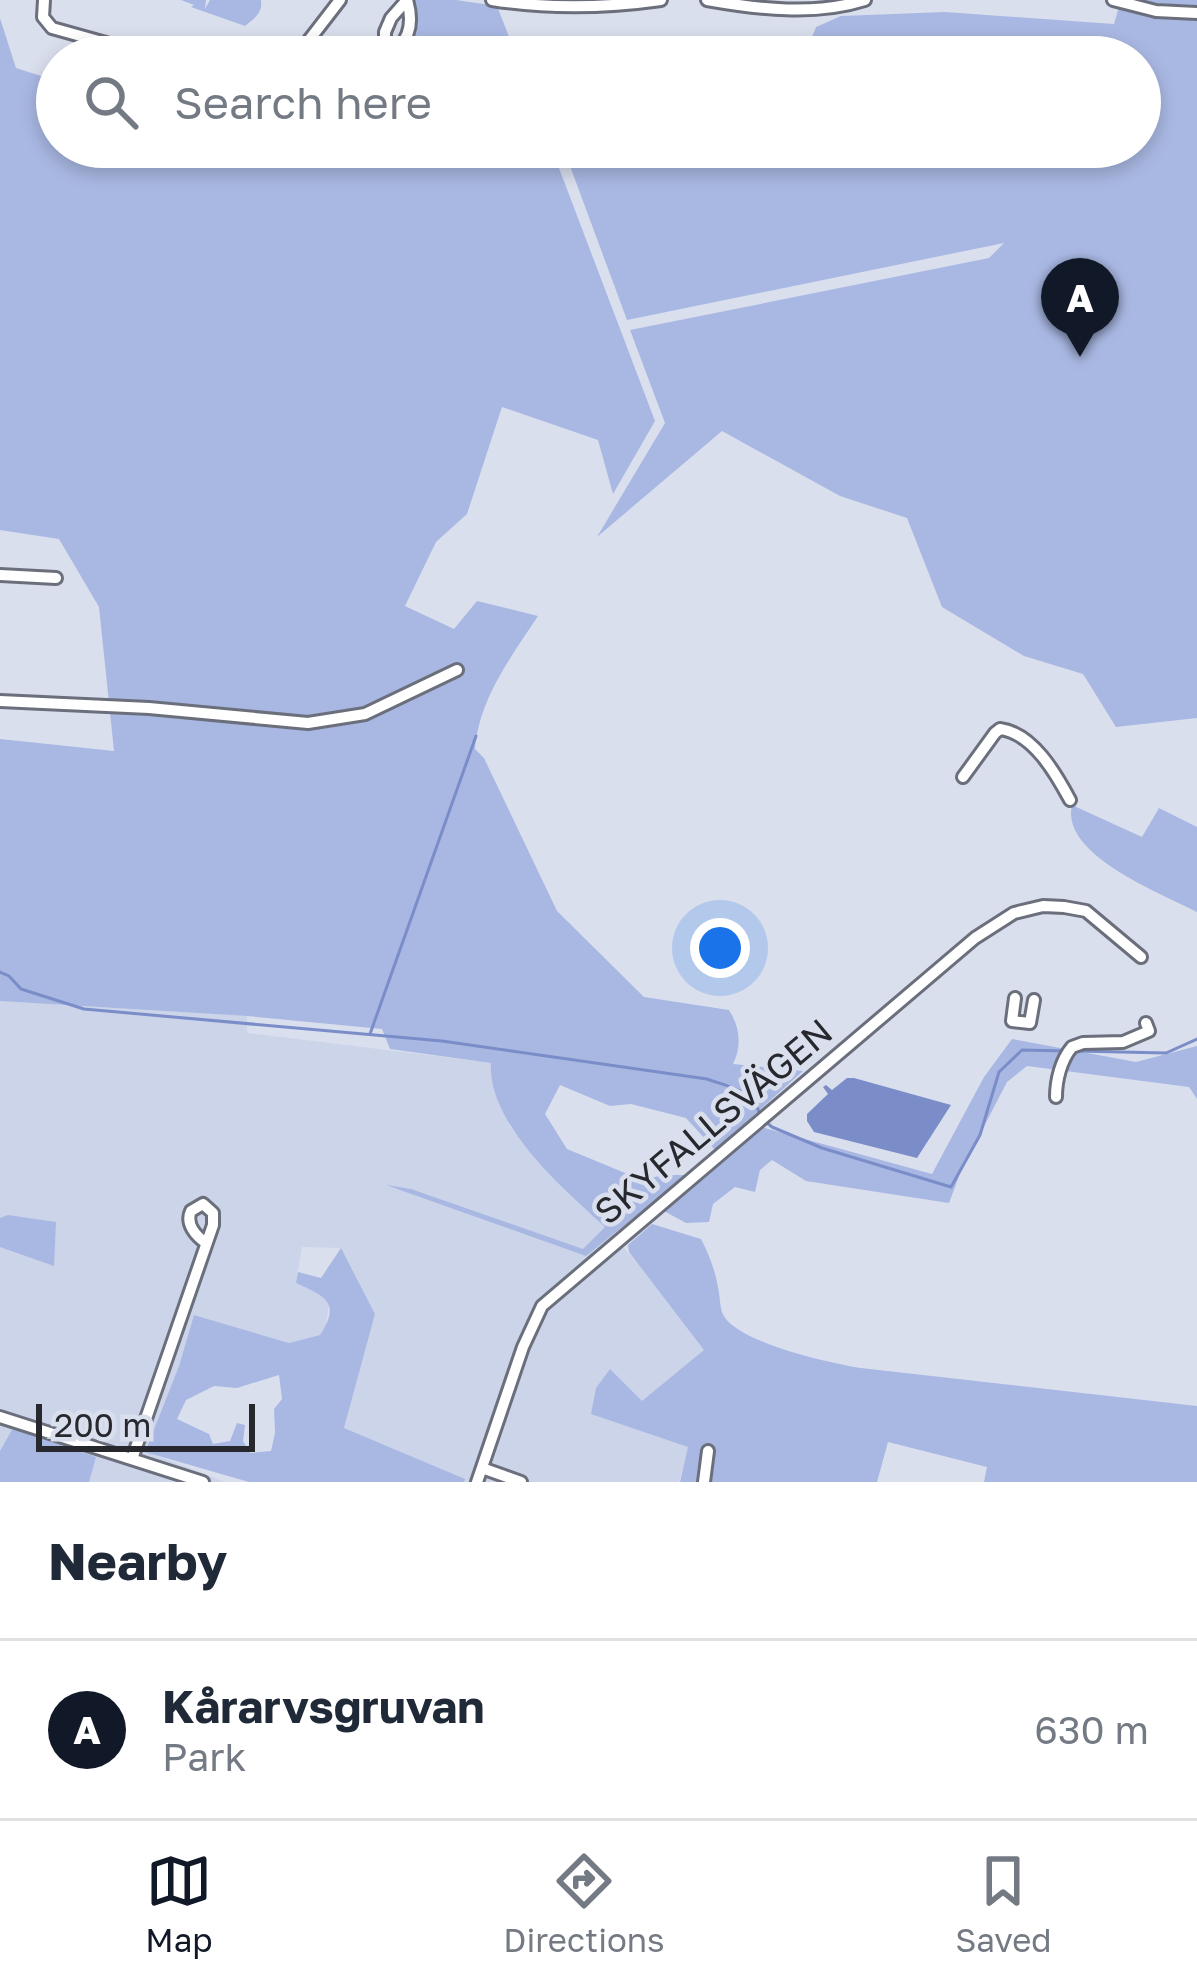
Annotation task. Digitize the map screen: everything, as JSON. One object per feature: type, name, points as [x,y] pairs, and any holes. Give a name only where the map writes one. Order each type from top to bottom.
[{"type":"street","points":[[44,0],[42,13],[52,28],[81,36]]},
{"type":"street","points":[[312,36],[340,0]]},
{"type":"street","points":[[491,0],[598,7],[662,0]]},
{"type":"street","points":[[707,0],[811,10],[865,0]]},
{"type":"street","points":[[1112,0],[1156,11],[1197,13]]},
{"type":"street","points":[[0,575],[56,578]]},
{"type":"street","points":[[0,701],[149,708],[283,722],[331,721],[385,707],[457,670]]},
{"type":"street","points":[[963,777],[995,733],[1010,730],[1055,771],[1070,800]]},
{"type":"street","name":"SKYFALLSVÄGEN","points":[[477,1482],[532,1322],[546,1302],[975,938],[1013,913],[1056,906],[1086,911],[1141,957]]},
{"type":"street","points":[[1016,998],[1012,1021],[1030,1023],[1034,1000]]},
{"type":"street","points":[[1056,1097],[1064,1060],[1072,1047],[1134,1040],[1149,1031],[1146,1023]]},
{"type":"street","points":[[132,1459],[206,1243]]},
{"type":"street","points":[[0,1417],[203,1482]]},
{"type":"street","points":[[704,1482],[708,1451]]},
{"type":"street","points":[[482,1468],[521,1482]]},
{"type":"shaded area","points":[[181,0],[206,0],[205,9],[210,0],[261,0],[261,5],[245,26]]},
{"type":"shaded area","points":[[414,0],[456,0],[497,6],[509,36],[408,36]]},
{"type":"shaded area","points":[[1121,0],[1197,0],[1197,718],[1116,727],[1083,674],[1024,656],[942,607],[907,518],[840,496],[722,431],[597,537],[665,423],[630,330],[989,258],[1004,243],[627,320],[571,168],[1161,168],[1161,36],[812,36],[816,27],[841,16],[945,12],[1114,24]]},
{"type":"shaded area","points":[[0,18],[16,68],[36,74],[36,168],[559,168],[655,421],[613,494],[598,440],[502,407],[467,514],[436,542],[405,606],[454,629],[477,601],[538,616],[490,696],[475,749],[484,758],[557,911],[644,997],[729,1010],[738,1037],[733,1064],[803,1071],[715,1150],[686,1118],[631,1104],[610,1106],[560,1085],[545,1114],[567,1149],[642,1180],[687,1175],[586,1256],[386,1185],[411,1189],[583,1249],[605,1227],[549,1174],[514,1131],[493,1086],[491,1063],[390,1049],[382,1029],[0,1001],[0,739],[114,751],[99,607],[59,539],[0,530]]},
{"type":"shaded area","points":[[1072,805],[1142,837],[1159,808],[1197,827],[1197,912],[1097,856],[1072,823]]},
{"type":"shaded area","points":[[0,1001],[247,1016],[247,1033],[492,1063],[510,1127],[715,1350],[679,1482],[366,1482],[344,1428],[375,1314],[341,1248],[302,1247],[296,1283],[329,1303],[320,1335],[289,1343],[194,1315],[145,1451],[225,1482],[0,1482]]},
{"type":"shaded area","points":[[1012,1039],[1136,1062],[1197,1046],[1197,1099],[1189,1087],[1027,1066],[1007,1082],[949,1203],[806,1181],[772,1160],[760,1170],[755,1192],[735,1187],[713,1204],[709,1222],[686,1223],[664,1211],[761,1127],[932,1174],[984,1077]]},
{"type":"shaded area","points":[[847,1078],[951,1105],[917,1158],[814,1132],[807,1114],[828,1094],[823,1087],[832,1090]]},
{"type":"shaded area","points":[[0,1218],[56,1222],[54,1266],[0,1247]]},
{"type":"shaded area","points":[[652,1224],[701,1239],[722,1312],[730,1323],[762,1342],[861,1368],[1197,1406],[1197,1482],[984,1482],[987,1467],[888,1442],[877,1482],[680,1482],[688,1447],[591,1414],[596,1388],[610,1369],[642,1401],[704,1350],[629,1252],[628,1245]]},
{"type":"shaded area","points":[[341,1248],[375,1314],[344,1428],[464,1482],[249,1482],[145,1452],[194,1315],[289,1343],[320,1335],[329,1315],[327,1302],[296,1283],[298,1272],[321,1278]],"holes":[[[279,1375],[282,1399],[274,1409],[271,1451],[250,1453],[243,1441],[245,1425],[237,1423],[230,1441],[213,1444],[209,1434],[177,1419],[186,1400],[214,1386],[237,1388]]]},
{"type":"shaded area","points":[[13,1428],[96,1457],[89,1482],[0,1482],[0,1451]]},
{"type":"waterway","points":[[370,1034],[476,736]]},
{"type":"waterway","points":[[0,972],[21,989],[84,1009],[442,1041],[707,1079],[746,1095],[760,1115]]},
{"type":"waterway","points":[[1076,1051],[1166,1053],[1197,1039]]},
{"type":"waterway","points":[[766,1122],[822,1148],[951,1187],[980,1135],[999,1072],[1022,1050],[1066,1051]]},
{"type":"place","name":"Kårarvsgruvan","points":[[1080,357]]}]
